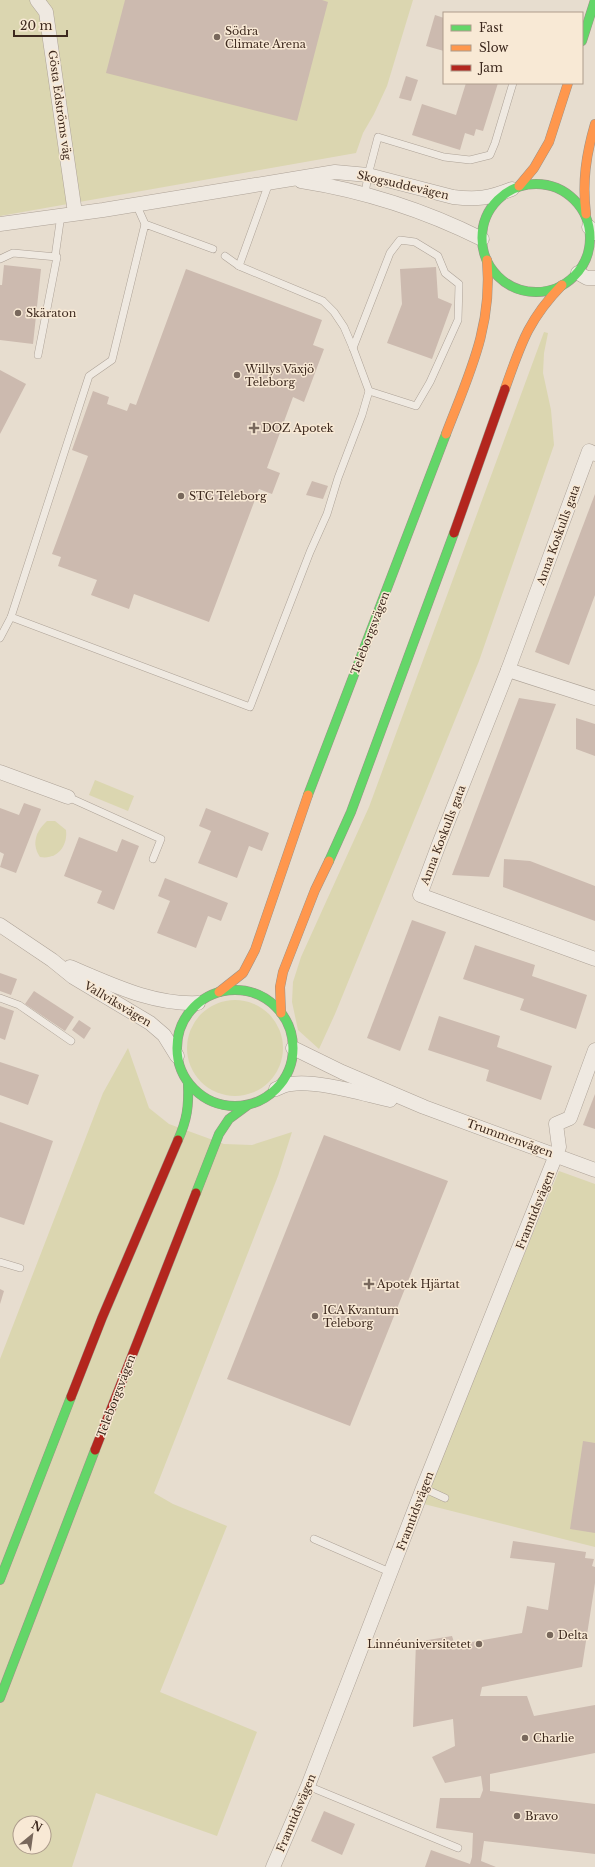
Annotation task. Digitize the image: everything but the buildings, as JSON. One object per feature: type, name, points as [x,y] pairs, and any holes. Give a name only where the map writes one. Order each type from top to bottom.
[{"type":"main road","points":[[583,38],[595,0]]},
{"type":"main road","points":[[562,285],[541,291],[519,289],[500,278],[488,260],[482,239],[488,214],[498,199],[516,188],[538,162],[549,142],[568,84]]},
{"type":"main road","points":[[281,1012],[280,993],[283,972],[315,890],[351,812],[437,583],[522,340],[528,326],[541,306],[562,285],[578,272],[583,265],[590,246],[590,226],[582,193],[582,178],[586,152],[595,124]]},
{"type":"main road","points":[[516,188],[537,184],[555,187],[571,196],[577,202],[590,226]]},
{"type":"main road","name":"Teleborgsvägen","points":[[219,992],[243,973],[255,950],[317,770],[478,350],[488,319],[490,302],[488,260]]},
{"type":"main road","points":[[236,990],[253,993],[268,1001],[281,1012],[290,1029],[293,1048],[289,1070],[276,1089],[263,1099],[248,1105],[231,1106],[215,1103],[200,1095],[188,1084],[183,1075],[177,1056],[177,1036],[180,1026],[188,1013],[198,1003],[219,992],[236,990]]},
{"type":"main road","points":[[0,1580],[102,1318],[186,1122],[189,1101],[188,1084]]},
{"type":"main road","name":"Teleborgsvägen","points":[[0,1698],[113,1403],[219,1134],[229,1119],[248,1105]]},
{"type":"street","name":"Gösta Edströms väg","points":[[36,0],[46,12],[75,213]]},
{"type":"street","name":"Skogsuddevägen","points":[[0,224],[61,216],[335,172],[368,175],[453,197],[467,199],[482,199],[516,188]]},
{"type":"street","name":"Skogsuddevägen","points":[[292,180],[365,194],[427,214],[482,239]]},
{"type":"street","points":[[578,272],[588,278],[595,278]]},
{"type":"street","name":"Anna Koskulls gata","points":[[595,454],[589,451],[508,670],[438,844],[420,895],[595,959]]},
{"type":"street","points":[[508,670],[595,698]]},
{"type":"street","points":[[0,772],[68,797]]},
{"type":"street","name":"Vallviksvägen","points":[[0,925],[52,960],[73,977],[150,1023],[164,1035],[177,1056]]},
{"type":"street","name":"Vallviksvägen","points":[[52,960],[131,991],[161,1000],[183,1003],[198,1003]]},
{"type":"street","name":"Trummenvägen","points":[[293,1048],[342,1072],[424,1107],[595,1170]]},
{"type":"street","points":[[556,1156],[559,1147],[556,1124],[570,1118],[595,1050]]},
{"type":"street","name":"Trummenvägen","points":[[276,1089],[291,1084],[309,1084],[340,1088],[424,1107]]},
{"type":"street","name":"Framtidsvägen","points":[[273,1867],[308,1786],[424,1488],[556,1156]]},
{"type":"lane","points":[[365,194],[368,175],[378,137],[444,157],[470,160],[490,155],[496,143],[513,84]]},
{"type":"lane","points":[[239,266],[269,183]]},
{"type":"lane","points":[[0,638],[11,617],[89,376],[112,360],[145,224],[136,204]]},
{"type":"lane","points":[[38,355],[57,257],[61,216]]},
{"type":"lane","points":[[145,224],[213,249]]},
{"type":"lane","points":[[354,348],[390,253],[400,240],[415,242],[438,256],[445,273],[459,284],[458,320],[430,382],[416,406],[368,391]]},
{"type":"lane","points":[[0,260],[13,252],[56,257]]},
{"type":"lane","points":[[11,617],[250,707],[310,552],[327,514],[338,478],[362,415],[368,391],[354,348],[344,327],[334,312],[323,301],[239,266],[225,256]]},
{"type":"lane","points":[[68,797],[162,838],[152,859]]},
{"type":"lane","points":[[0,998],[19,1005],[71,1041]]},
{"type":"lane","points":[[0,1262],[20,1268]]},
{"type":"lane","points":[[424,1488],[445,1498]]},
{"type":"lane","points":[[314,1539],[392,1573]]},
{"type":"lane","points":[[308,1786],[458,1848]]},
{"type":"shaded area","points":[[0,0],[413,0],[387,86],[363,133],[356,153],[0,216]]},
{"type":"shaded area","points":[[544,332],[548,333],[544,353],[543,373],[551,410],[554,445],[479,661],[335,1014],[319,1049],[298,1030],[292,1002],[293,982],[301,957],[369,807]]},
{"type":"shaded area","points":[[95,780],[134,796],[128,811],[89,795]]},
{"type":"shaded area","points":[[47,821],[55,821],[66,830],[66,836],[60,851],[52,856],[40,857],[35,843],[40,829]]},
{"type":"shaded area","points":[[235,1000],[254,1003],[269,1014],[280,1029],[283,1048],[280,1067],[269,1082],[254,1093],[235,1096],[216,1093],[201,1082],[190,1067],[187,1048],[190,1029],[201,1014],[216,1003]]},
{"type":"shaded area","points":[[128,1048],[149,1108],[169,1124],[224,1144],[252,1145],[292,1132],[278,1176],[154,1493],[173,1504],[227,1526],[160,1692],[257,1732],[217,1836],[96,1793],[72,1867],[0,1867],[0,1359],[103,1093]]},
{"type":"shaded area","points":[[559,1171],[595,1184],[595,1547],[420,1503]]},
{"type":"traffic: fast","points":[[583,38],[595,0]]},
{"type":"traffic: fast","points":[[536,184],[557,188],[574,200],[586,217],[590,238],[586,259],[574,276],[557,288],[536,292],[515,288],[498,276],[486,259],[482,238],[486,217],[498,200],[515,188],[536,184]]},
{"type":"traffic: fast","points":[[308,795],[446,434]]},
{"type":"traffic: fast","points":[[329,861],[351,812],[454,533]]},
{"type":"traffic: fast","points":[[235,990],[257,994],[267,999],[276,1007],[284,1016],[289,1026],[293,1048],[289,1070],[284,1080],[276,1089],[267,1097],[257,1102],[235,1106],[213,1102],[203,1097],[194,1089],[186,1080],[181,1070],[177,1048],[181,1026],[186,1016],[194,1007],[203,999],[213,994],[235,990]]},
{"type":"traffic: fast","points":[[178,1140],[184,1126],[187,1113],[188,1084]]},
{"type":"traffic: fast","points":[[196,1193],[219,1134],[229,1119],[248,1105]]},
{"type":"traffic: fast","points":[[0,1580],[71,1397]]},
{"type":"traffic: fast","points":[[0,1698],[95,1450]]},
{"type":"traffic: slow","points":[[519,186],[534,168],[549,142],[568,84]]},
{"type":"traffic: slow","points":[[586,214],[584,191],[586,169],[589,147],[595,124]]},
{"type":"traffic: slow","points":[[446,434],[471,370],[483,328],[488,284],[487,260]]},
{"type":"traffic: slow","points":[[505,389],[521,346],[533,321],[562,285]]},
{"type":"traffic: slow","points":[[219,992],[243,973],[255,950],[308,795]]},
{"type":"traffic: slow","points":[[281,1013],[280,987],[283,972],[315,890],[329,861]]},
{"type":"traffic: jam","points":[[454,533],[505,389]]},
{"type":"traffic: jam","points":[[71,1397],[102,1318],[178,1140]]},
{"type":"traffic: jam","points":[[95,1450],[196,1193]]},
{"type":"place","name":"Södra Climate Arena","points":[[217,37]]},
{"type":"place","name":"Skäraton","points":[[18,313]]},
{"type":"place","name":"Willys Växjö Teleborg","points":[[237,375]]},
{"type":"place","name":"DOZ Apotek","points":[[254,428]]},
{"type":"place","name":"STC Teleborg","points":[[181,496]]},
{"type":"place","name":"Apotek Hjärtat","points":[[369,1284]]},
{"type":"place","name":"ICA Kvantum Teleborg","points":[[315,1316]]},
{"type":"place","name":"Delta","points":[[550,1635]]},
{"type":"place","name":"Linnéuniversitetet","points":[[479,1644]]},
{"type":"place","name":"Charlie","points":[[525,1738]]},
{"type":"place","name":"Bravo","points":[[517,1816]]}]
